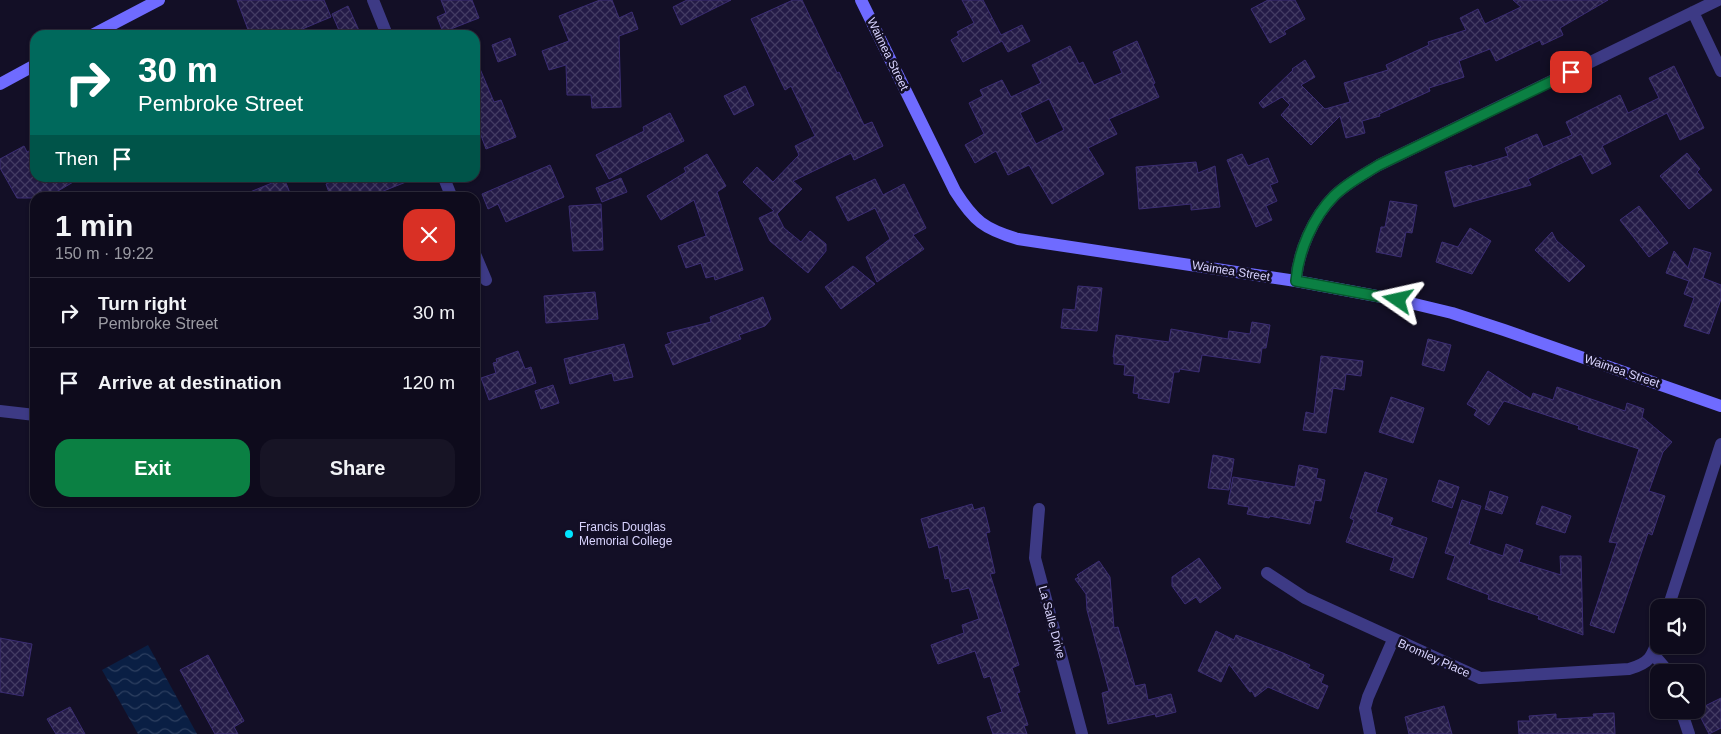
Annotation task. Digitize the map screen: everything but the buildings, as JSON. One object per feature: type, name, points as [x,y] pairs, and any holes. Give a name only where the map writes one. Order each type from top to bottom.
[{"type":"main road","points":[[102,30],[159,0]]},
{"type":"main road","name":"Waimea Street","points":[[861,0],[955,191],[968,212],[981,224],[998,233],[1018,239],[1296,281],[1398,300],[1452,313],[1504,330],[1721,406]]},
{"type":"main road","points":[[0,84],[30,68]]},
{"type":"street","points":[[373,0],[385,30]]},
{"type":"street","points":[[1296,281],[1297,268],[1308,237],[1320,214],[1334,196],[1352,181],[1379,165],[1718,0]]},
{"type":"street","points":[[1693,12],[1721,71]]},
{"type":"street","points":[[480,266],[486,280]]},
{"type":"street","points":[[0,410],[30,414]]},
{"type":"street","points":[[1671,599],[1721,444]]},
{"type":"street","name":"La Salle Drive","points":[[1039,509],[1035,558],[1082,734]]},
{"type":"street","name":"Bromley Place","points":[[1267,573],[1304,598],[1480,678],[1629,669],[1644,664],[1653,654]]},
{"type":"street","points":[[1370,734],[1365,708],[1368,696],[1393,640]]},
{"type":"street","points":[[1653,654],[1662,664]]},
{"type":"street","points":[[1683,719],[1689,734]]},
{"type":"water","points":[[148,645],[197,734],[138,734],[102,670]]},
{"type":"place","name":"Francis Douglas Memorial College","points":[[569,534]]},
{"type":"route","points":[[1398,300],[1296,281],[1297,268],[1308,237],[1320,214],[1334,196],[1352,181],[1379,165],[1571,72]]}]
